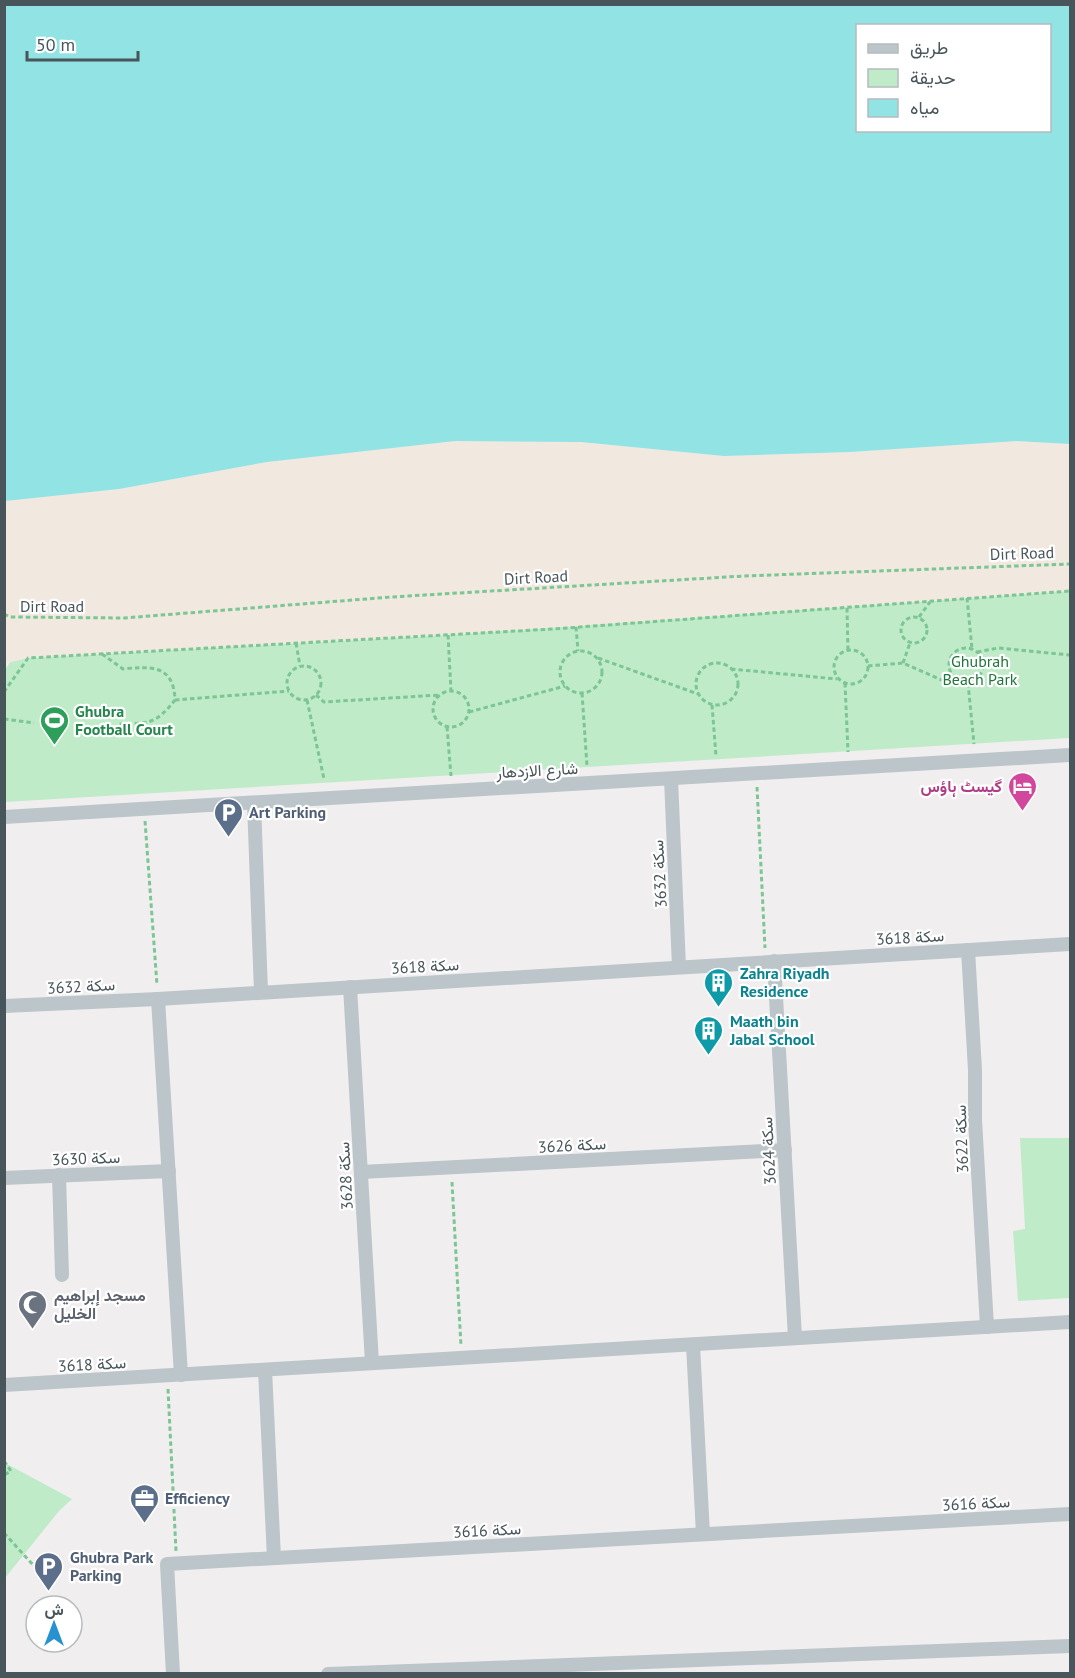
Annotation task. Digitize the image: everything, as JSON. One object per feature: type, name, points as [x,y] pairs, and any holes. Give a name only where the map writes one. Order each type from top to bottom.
[{"type":"street","name":"شارع الازدهار","points":[[4,818],[1071,755]]},
{"type":"street","name":"سكة 3632","points":[[671,779],[680,967]]},
{"type":"street","points":[[254,803],[261,992]]},
{"type":"street","name":"سكة 3618","points":[[158,999],[1071,944]]},
{"type":"street","name":"سكة 3622","points":[[968,950],[987,1327]]},
{"type":"street","name":"سكة 3624","points":[[770,962],[785,1150],[795,1338]]},
{"type":"street","name":"سكة 3628","points":[[350,987],[372,1364]]},
{"type":"street","name":"سكة 3632","points":[[4,1006],[158,999]]},
{"type":"street","points":[[158,999],[169,1172],[174,1375]]},
{"type":"street","name":"سكة 3626","points":[[361,1172],[785,1150]]},
{"type":"street","name":"سكة 3630","points":[[4,1178],[169,1172]]},
{"type":"street","points":[[59,1175],[62,1275]]},
{"type":"street","name":"سكة 3618","points":[[4,1385],[1071,1322]]},
{"type":"street","points":[[693,1345],[703,1534]]},
{"type":"street","points":[[265,1370],[274,1558]]},
{"type":"street","name":"سكة 3616","points":[[177,1564],[1071,1514]]},
{"type":"street","points":[[173,1674],[167,1564],[177,1564]]},
{"type":"street","points":[[328,1674],[1071,1646]]},
{"type":"path","name":"Dirt Road","points":[[4,614],[10,617],[124,618],[391,597],[744,576],[1071,564]]},
{"type":"path","points":[[4,692],[28,658],[576,627],[1071,591]]},
{"type":"path","points":[[967,598],[972,649]]},
{"type":"path","points":[[919,617],[930,602]]},
{"type":"path","points":[[847,608],[848,651]]},
{"type":"path","points":[[910,617],[919,617],[927,627],[926,636],[919,642],[910,643],[903,638],[901,626],[910,617]]},
{"type":"path","points":[[576,627],[578,651]]},
{"type":"path","points":[[448,635],[451,691]]},
{"type":"path","points":[[296,643],[300,666]]},
{"type":"path","points":[[903,663],[910,643]]},
{"type":"path","points":[[977,652],[998,648],[1071,655]]},
{"type":"path","points":[[961,649],[972,649],[977,652],[983,663],[981,673],[968,683],[957,681],[948,667],[951,656],[961,649]]},
{"type":"path","points":[[597,658],[602,667],[601,680],[591,690],[582,693],[571,690],[562,681],[560,667],[563,660],[578,651],[588,652],[597,658],[698,694]]},
{"type":"path","points":[[731,669],[838,679],[853,685],[867,675],[866,658],[857,651],[841,654],[834,663],[838,679]]},
{"type":"path","points":[[100,653],[123,669],[143,667],[168,674],[174,688],[175,700]]},
{"type":"path","points":[[718,663],[725,665],[731,669],[738,681],[736,694],[726,703],[712,705],[701,699],[698,694],[696,679],[704,667],[718,663]]},
{"type":"path","points":[[868,666],[903,663],[944,681],[953,677]]},
{"type":"path","points":[[301,667],[316,671],[320,676],[321,687],[316,695],[307,700],[294,697],[289,691],[288,682],[292,672],[301,667]]},
{"type":"path","points":[[845,683],[848,752]]},
{"type":"path","points":[[968,683],[974,744]]},
{"type":"path","points":[[469,712],[566,686]]},
{"type":"path","points":[[118,724],[148,723],[163,714],[175,700],[289,691]]},
{"type":"path","points":[[316,695],[324,702],[440,695],[451,691],[463,695],[467,700],[469,712],[463,723],[453,728],[437,721],[432,711],[440,695]]},
{"type":"path","points":[[582,693],[587,766]]},
{"type":"path","points":[[307,700],[324,779]]},
{"type":"path","points":[[712,705],[716,756]]},
{"type":"path","points":[[4,718],[34,723]]},
{"type":"path","points":[[447,727],[451,776]]},
{"type":"path","points":[[757,773],[770,962]]},
{"type":"path","points":[[144,810],[158,999]]},
{"type":"path","points":[[452,1168],[462,1358]]},
{"type":"path","points":[[174,1375],[177,1564]]},
{"type":"path","points":[[4,1461],[11,1471],[4,1475]]},
{"type":"path","points":[[4,1533],[34,1566]]},
{"type":"green space","name":"Ghubrah Beach Park","points":[[1070,591],[1070,738],[5,802],[5,670],[10,662],[28,658],[448,635]]},
{"type":"green space","points":[[1020,1138],[1070,1138],[1070,1298],[1018,1301],[1013,1231],[1025,1229]]},
{"type":"green space","points":[[4,1460],[7,1464],[72,1499],[59,1511],[5,1578]]},
{"type":"sand","points":[[455,441],[581,442],[724,456],[850,452],[1017,441],[1070,444],[1070,591],[448,635],[28,658],[5,663],[4,501],[119,489],[267,462]]},
{"type":"water","points":[[4,5],[1070,5],[1070,444],[1017,441],[850,452],[724,456],[581,442],[455,441],[267,462],[119,489],[5,501]]},
{"type":"place","name":"Ghubra Football Court","points":[[54,746]]},
{"type":"place","name":"گیسٹ ہاؤس","points":[[1023,812]]},
{"type":"place","name":"Art Parking","points":[[228,838]]},
{"type":"place","name":"Zahra Riyadh Residence","points":[[719,1008]]},
{"type":"place","name":"Maath bin Jabal School","points":[[709,1056]]},
{"type":"place","name":"مسجد إبراهيم الخليل","points":[[33,1330]]},
{"type":"place","name":"Efficiency","points":[[144,1524]]},
{"type":"place","name":"Ghubra Park Parking","points":[[49,1592]]}]
